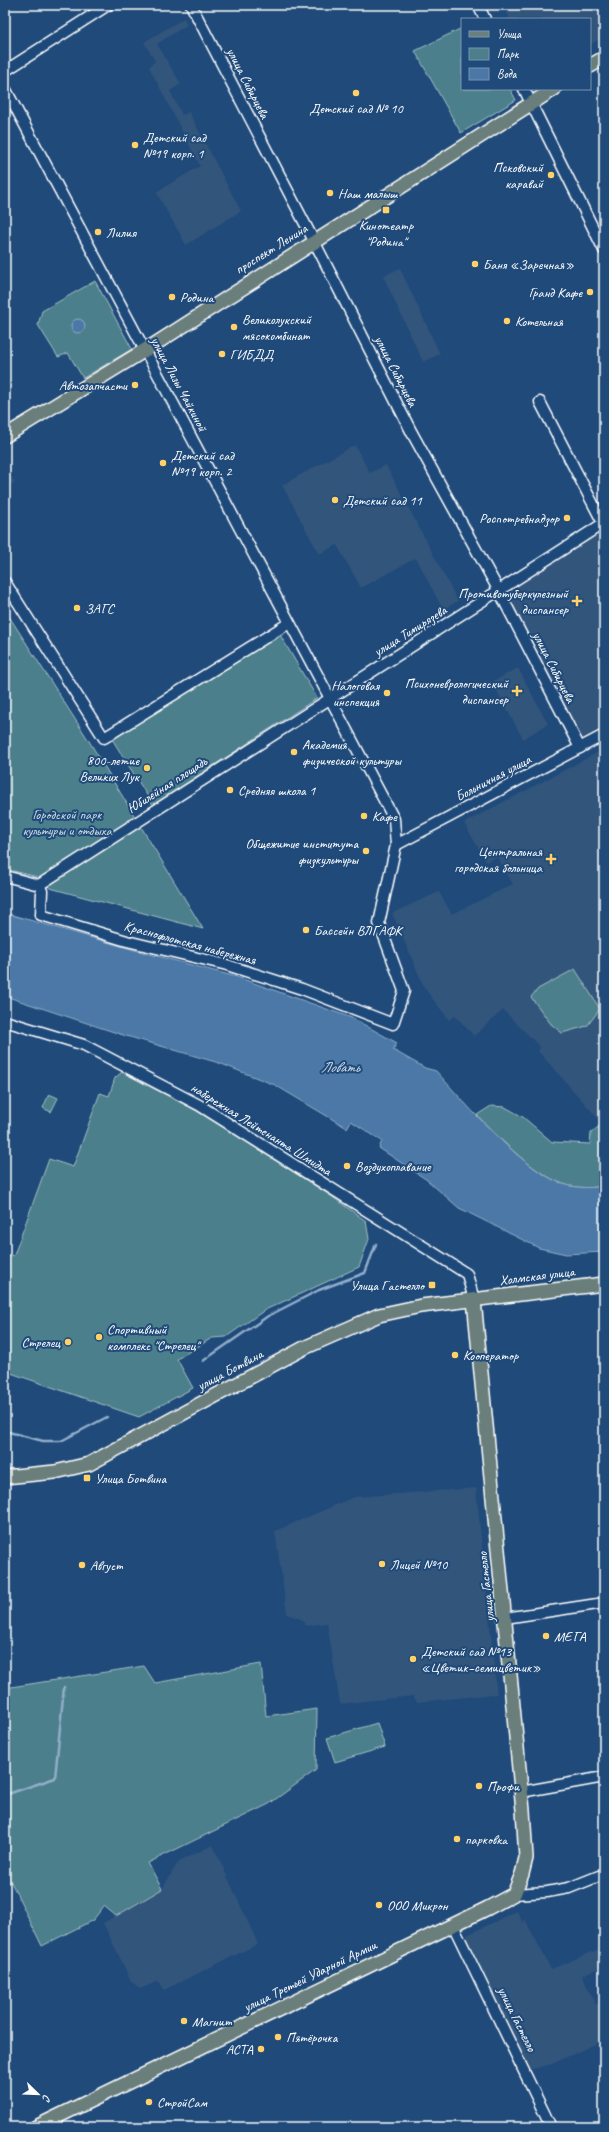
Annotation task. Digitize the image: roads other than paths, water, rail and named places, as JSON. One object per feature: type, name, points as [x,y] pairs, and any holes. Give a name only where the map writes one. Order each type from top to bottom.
[{"type":"main road","points":[[591,65],[604,58]]},
{"type":"main road","name":"проспект Ленина","points":[[5,436],[145,350],[552,90]]},
{"type":"main road","name":"Холмская улица","points":[[474,1300],[604,1284]]},
{"type":"main road","name":"улица Ботвина","points":[[5,1476],[55,1472],[89,1464],[304,1348],[379,1315],[421,1306],[474,1300]]},
{"type":"main road","name":"улица Гастелло","points":[[474,1300],[505,1618],[526,1858],[522,1874],[514,1894]]},
{"type":"main road","name":"улица Третьей Ударной Армии","points":[[36,2127],[454,1925],[514,1894]]},
{"type":"street","points":[[5,71],[108,5]]},
{"type":"street","name":"улица Сибирцева","points":[[192,5],[412,433],[499,591],[580,748]]},
{"type":"street","points":[[478,5],[484,18]]},
{"type":"street","name":"улица Лизы Чайкиной","points":[[5,88],[145,350],[156,367],[394,819],[396,845],[379,923],[404,991],[393,1024]]},
{"type":"street","points":[[525,90],[604,250]]},
{"type":"street","points":[[540,402],[604,523]]},
{"type":"street","name":"улица Тимирязева","points":[[291,722],[604,523]]},
{"type":"street","points":[[5,582],[104,738],[290,623]]},
{"type":"street","name":"Юбилейная площадь","points":[[39,885],[291,722]]},
{"type":"street","name":"Больничная улица","points":[[396,845],[604,735]]},
{"type":"street","points":[[5,876],[39,885]]},
{"type":"street","name":"Краснофлотская набережная","points":[[39,885],[42,891],[41,915],[127,941],[227,965],[302,989],[393,1024]]},
{"type":"street","name":"набережная Лейтенанта Шмидта","points":[[5,1021],[84,1045],[199,1106],[467,1274],[474,1300]]},
{"type":"street","points":[[505,1618],[604,1603]]},
{"type":"street","points":[[521,1792],[604,1777]]},
{"type":"street","name":"улица Третьей Ударной Армии","points":[[514,1894],[546,1892],[569,1888],[604,1874]]},
{"type":"street","name":"улица Гастелло","points":[[454,1925],[551,2127]]},
{"type":"water","points":[[78,319],[83,321],[85,326],[83,331],[78,333],[73,331],[71,326],[73,321]]},
{"type":"water","name":"Ловать","points":[[5,913],[138,951],[237,977],[352,1018],[397,1043],[393,1050],[425,1068],[436,1071],[498,1138],[535,1169],[553,1180],[570,1186],[587,1188],[604,1186],[604,1252],[566,1254],[539,1248],[459,1208],[427,1180],[379,1148],[382,1141],[351,1121],[347,1128],[275,1085],[219,1063],[123,1035],[5,996]]},
{"type":"waterway","points":[[203,1361],[268,1316],[319,1290],[365,1273],[376,1244]]},
{"type":"waterway","points":[[5,1431],[43,1441],[61,1441],[107,1417]]},
{"type":"waterway","points":[[5,1795],[55,1778],[64,1687]]},
{"type":"place","name":"Детский сад № 10","points":[[356,93]]},
{"type":"place","name":"Детский сад №19 корп. 1","points":[[135,145]]},
{"type":"place","name":"Псковский каравай","points":[[551,175]]},
{"type":"place","name":"Наш малыш","points":[[330,193]]},
{"type":"place","name":"Кинотеатр \"Родина\"","points":[[386,210]]},
{"type":"place","name":"Лилия","points":[[98,232]]},
{"type":"place","name":"Баня «Заречная»","points":[[475,264]]},
{"type":"place","name":"Гранд Кафе","points":[[590,292]]},
{"type":"place","name":"Родина","points":[[172,297]]},
{"type":"place","name":"Котельная","points":[[507,321]]},
{"type":"place","name":"Великолукский мясокомбинат","points":[[234,327]]},
{"type":"place","name":"ГИБДД","points":[[222,354]]},
{"type":"place","name":"Автозапчасти","points":[[135,385]]},
{"type":"place","name":"Детский сад №19 корп. 2","points":[[163,463]]},
{"type":"place","name":"Детский сад 11","points":[[335,500]]},
{"type":"place","name":"Роспотребнадзор","points":[[567,518]]},
{"type":"place","name":"Противотуберкулезный диспансер","points":[[577,601]]},
{"type":"place","name":"ЗАГС","points":[[77,608]]},
{"type":"place","name":"Психоневрологический диспансер","points":[[517,691]]},
{"type":"place","name":"Налоговая инспекция","points":[[387,693]]},
{"type":"place","name":"Aкадемия физической культуры","points":[[294,752]]},
{"type":"place","name":"800-летие Великих Лук","points":[[147,768]]},
{"type":"place","name":"Средняя школа 1","points":[[230,790]]},
{"type":"place","name":"Кафе","points":[[364,816]]},
{"type":"place","name":"Общежитие института физкультуры","points":[[366,851]]},
{"type":"place","name":"Центральная городская больница","points":[[551,859]]},
{"type":"place","name":"Бассейн ВЛГАФК","points":[[306,930]]},
{"type":"place","name":"Воздухоплавание","points":[[347,1166]]},
{"type":"place","name":"Улица Гастелло","points":[[432,1285]]},
{"type":"place","name":"Спортивный комплекс \"Стрелец\"","points":[[99,1337]]},
{"type":"place","name":"Стрелец","points":[[68,1342]]},
{"type":"place","name":"Кооператор","points":[[455,1355]]},
{"type":"place","name":"Улица Ботвина","points":[[87,1478]]},
{"type":"place","name":"Лицей №10","points":[[382,1564]]},
{"type":"place","name":"Август","points":[[82,1565]]},
{"type":"place","name":"МЕГА","points":[[546,1636]]},
{"type":"place","name":"Детский сад №13 «Цветик–семицветик»","points":[[413,1659]]},
{"type":"place","name":"Профи","points":[[479,1786]]},
{"type":"place","name":"парковка","points":[[457,1839]]},
{"type":"place","name":"ООО Микрон","points":[[379,1905]]},
{"type":"place","name":"Магнит","points":[[184,2021]]},
{"type":"place","name":"Пятёрочка","points":[[278,2037]]},
{"type":"place","name":"АСТА","points":[[261,2049]]},
{"type":"place","name":"СтройСам","points":[[149,2102]]},
{"type":"park label","name":"Городской парк культуры и отдыха","points":[[67,822]]}]
